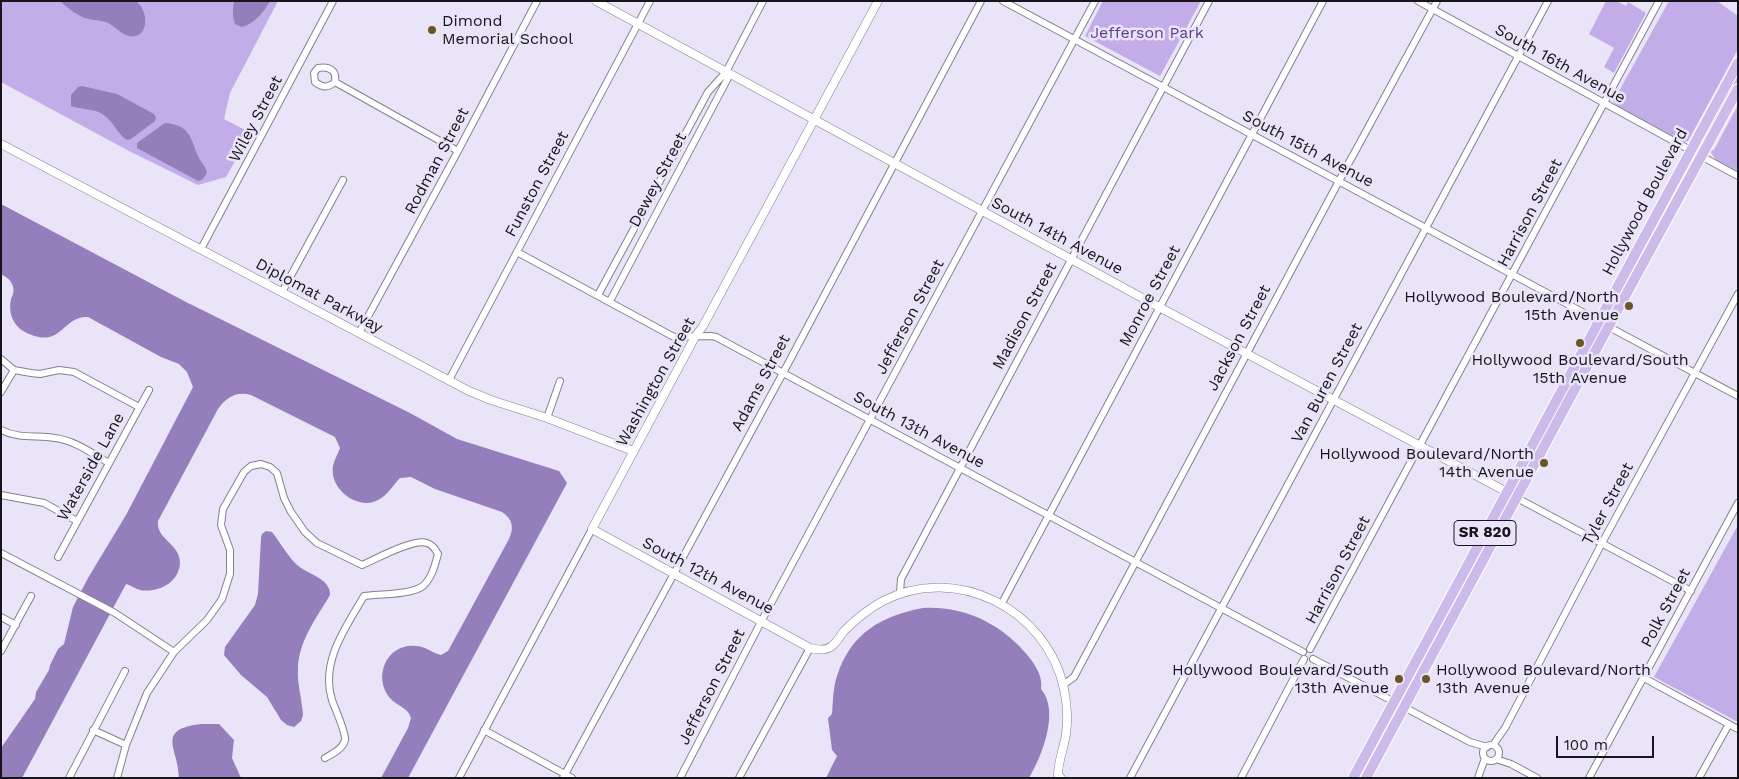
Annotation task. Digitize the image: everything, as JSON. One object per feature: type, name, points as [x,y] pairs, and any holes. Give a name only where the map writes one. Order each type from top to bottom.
[{"type":"main road","name":"Hollywood Boulevard","points":[[1353,778],[1738,63]]},
{"type":"main road","name":"Hollywood Boulevard","points":[[1366,778],[1738,89]]},
{"type":"main road","points":[[1690,150],[1694,162],[1693,171]]},
{"type":"main road","points":[[1609,327],[1609,317],[1616,288]]},
{"type":"main road","points":[[1592,357],[1598,332],[1598,321]]},
{"type":"street","name":"Wiley Street","points":[[201,249],[334,1]]},
{"type":"street","name":"Rodman Street","points":[[359,333],[537,1]]},
{"type":"street","name":"South 14th Avenue","points":[[596,1],[1159,307],[1506,492]]},
{"type":"street","name":"Funston Street","points":[[448,380],[650,1]]},
{"type":"street","name":"Dewey Street","points":[[598,295],[708,92],[726,72],[763,1]]},
{"type":"street","name":"Washington Street","points":[[459,778],[633,451],[815,121],[878,1]]},
{"type":"street","name":"Adams Street","points":[[564,776],[783,373],[981,1]]},
{"type":"street","name":"South 15th Avenue","points":[[1004,1],[1598,321]]},
{"type":"street","name":"Jefferson Street","points":[[680,778],[762,620],[1095,1]]},
{"type":"street","name":"Madison Street","points":[[900,593],[901,579],[1209,1]]},
{"type":"street","name":"Monroe Street","points":[[1002,604],[1322,1]]},
{"type":"street","name":"South 16th Avenue","points":[[1418,1],[1690,150]]},
{"type":"street","name":"Jackson Street","points":[[1063,685],[1074,677],[1437,1]]},
{"type":"street","name":"Van Buren Street","points":[[1130,778],[1548,1]]},
{"type":"street","name":"Harrison Street","points":[[1310,649],[1660,1]]},
{"type":"street","name":"Dewey Street","points":[[610,301],[728,78],[726,72]]},
{"type":"street","points":[[335,82],[458,151]]},
{"type":"street","name":"Diplomat Parkway","points":[[1,144],[448,380],[491,400],[547,418],[633,451]]},
{"type":"street","points":[[1701,156],[1738,176]]},
{"type":"street","points":[[282,292],[344,180]]},
{"type":"street","name":"South 13th Avenue","points":[[517,252],[674,337],[716,337],[960,467],[1303,655]]},
{"type":"street","name":"Tyler Street","points":[[1478,777],[1602,543],[1738,294]]},
{"type":"street","points":[[1609,327],[1738,396]]},
{"type":"street","points":[[1,359],[14,370],[40,374],[60,370],[74,372],[139,407]]},
{"type":"street","points":[[1,392],[14,370]]},
{"type":"street","points":[[547,418],[560,381]]},
{"type":"street","name":"Waterside Lane","points":[[58,557],[149,390]]},
{"type":"street","points":[[1,430],[27,437],[56,438],[69,442],[109,463]]},
{"type":"street","points":[[117,778],[126,746],[147,693],[174,652],[207,620],[222,599],[230,574],[230,550],[221,525],[223,509],[244,472],[250,466],[261,464],[270,467],[277,473],[284,498],[291,512],[305,532],[317,543],[362,565],[414,543],[425,542],[432,545],[438,554],[434,569],[422,586],[412,590],[364,596],[337,643],[330,668],[331,695],[345,740],[339,749],[325,758]]},
{"type":"street","points":[[1,495],[44,503],[77,521]]},
{"type":"street","points":[[1517,498],[1691,591]]},
{"type":"street","name":"Polk Street","points":[[1589,778],[1738,503]]},
{"type":"street","name":"South 12th Avenue","points":[[592,529],[762,620],[810,648]]},
{"type":"street","points":[[1,553],[115,613],[174,652]]},
{"type":"street","points":[[739,778],[810,648],[821,650],[831,647],[853,622],[867,610],[900,593],[920,590],[958,589],[985,596],[1002,604],[1028,625],[1047,648],[1060,672],[1066,703],[1066,733],[1058,763],[1058,775],[1061,778]]},
{"type":"street","points":[[1,651],[30,596]]},
{"type":"street","points":[[1,617],[16,625]]},
{"type":"street","points":[[1241,778],[1306,649],[1310,649],[1314,653],[1313,659]]},
{"type":"street","points":[[1303,655],[1307,660],[1313,659],[1536,778]]},
{"type":"street","points":[[69,778],[125,671]]},
{"type":"street","points":[[1644,678],[1738,728]]},
{"type":"street","points":[[1700,778],[1729,724]]},
{"type":"street","points":[[93,730],[126,746]]},
{"type":"street","points":[[484,730],[564,776],[572,778]]},
{"type":"green space","points":[[1,1],[278,1],[230,93],[224,119],[251,133],[226,177],[198,185],[129,151],[1,82]]},
{"type":"green space","name":"Jefferson Park","points":[[1103,1],[1201,1],[1160,76],[1085,36]]},
{"type":"green space","points":[[1606,1],[1617,1],[1626,6],[1628,2],[1646,13],[1614,73],[1604,67],[1614,48],[1589,34]]},
{"type":"green space","points":[[1669,1],[1717,1],[1738,16],[1738,49],[1688,141],[1682,142],[1618,107],[1613,102]]},
{"type":"green space","points":[[1738,70],[1738,81],[1696,160],[1694,153]]},
{"type":"green space","points":[[1738,105],[1738,171],[1716,160],[1710,151],[1714,150]]},
{"type":"green space","points":[[1738,525],[1738,722],[1654,677]]},
{"type":"shaded area","points":[[60,1],[135,1],[142,8],[145,25],[140,34],[128,36],[106,22],[92,20],[73,12]]},
{"type":"shaded area","points":[[234,1],[270,1],[258,17],[242,27],[235,24],[233,15]]},
{"type":"shaded area","points":[[82,86],[117,94],[154,114],[156,117],[155,121],[127,140],[102,114],[71,106],[71,95],[78,87]]},
{"type":"shaded area","points":[[165,123],[180,126],[188,133],[199,158],[205,166],[207,173],[202,180],[198,181],[137,148],[137,143]]},
{"type":"shaded area","points":[[1,204],[186,302],[410,413],[457,439],[559,471],[567,483],[408,778],[381,778],[408,728],[411,718],[407,711],[395,703],[384,689],[382,680],[386,662],[390,655],[406,646],[419,646],[441,655],[448,651],[509,539],[512,524],[502,512],[435,489],[411,477],[400,478],[388,493],[378,500],[362,503],[354,500],[340,490],[333,475],[333,466],[340,448],[335,437],[251,395],[241,394],[232,396],[218,409],[158,521],[161,533],[179,556],[179,570],[176,576],[166,585],[154,590],[140,590],[126,584],[22,778],[1,778],[1,748],[35,699],[36,692],[49,670],[58,649],[64,644],[73,607],[126,515],[193,387],[187,372],[179,364],[161,357],[88,317],[72,321],[61,331],[47,337],[37,337],[17,326],[12,318],[10,309],[13,286],[9,279],[1,274]]},
{"type":"shaded area","points":[[266,531],[272,532],[300,568],[327,584],[330,595],[309,630],[301,649],[298,675],[303,715],[301,721],[294,727],[287,725],[281,720],[267,697],[241,675],[224,655],[225,647],[255,605],[258,594],[261,538],[262,534]]},
{"type":"shaded area","points":[[923,608],[953,610],[982,619],[1007,635],[1034,664],[1040,676],[1041,689],[1049,709],[1049,721],[1044,746],[1029,778],[826,778],[837,756],[832,750],[828,718],[832,714],[837,676],[850,648],[869,629],[881,622],[908,611]]},
{"type":"shaded area","points":[[202,724],[219,724],[234,740],[232,758],[241,778],[179,778],[172,742],[174,736],[178,730]]},
{"type":"place","name":"Dimond Memorial School","points":[[432,30]]},
{"type":"place","name":"Hollywood Boulevard/North 15th Avenue","points":[[1629,306]]},
{"type":"place","name":"Hollywood Boulevard/South 15th Avenue","points":[[1580,343]]},
{"type":"place","name":"Hollywood Boulevard/North 14th Avenue","points":[[1544,463]]},
{"type":"place","name":"Hollywood Boulevard/South 13th Avenue","points":[[1399,679]]},
{"type":"place","name":"Hollywood Boulevard/North 13th Avenue","points":[[1426,679]]}]
